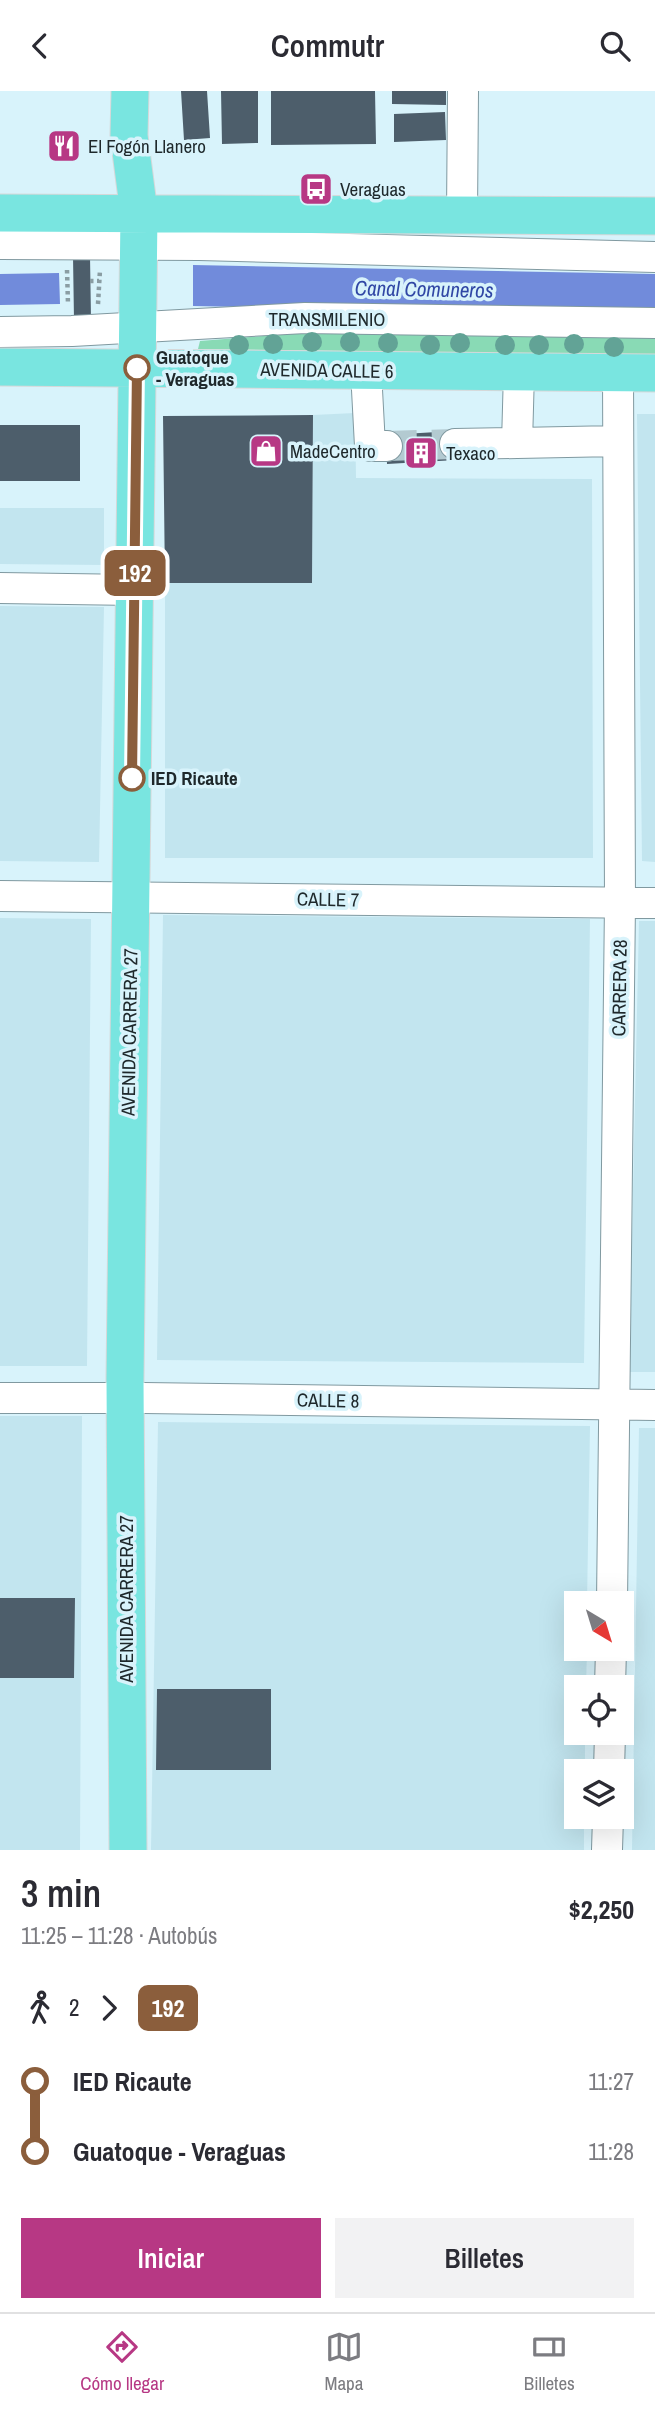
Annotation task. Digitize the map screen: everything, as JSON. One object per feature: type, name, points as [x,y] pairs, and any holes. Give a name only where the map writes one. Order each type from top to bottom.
[{"type":"main road","name":"AVENIDA CARRERA 27","points":[[128,1850],[125,1398],[139,229],[129,136],[130,91]]},
{"type":"main road","name":"AVENIDA CARRERA 27","points":[[139,229],[153,137],[154,91]]},
{"type":"main road","points":[[0,213],[139,229],[461,215],[655,216]]},
{"type":"main road","name":"AVENIDA CALLE 6","points":[[0,367],[655,373]]},
{"type":"street","points":[[461,215],[463,91]]},
{"type":"street","points":[[0,244],[139,229],[199,245],[655,257]]},
{"type":"street","name":"TRANSMILENIO","points":[[0,332],[305,318],[655,323]]},
{"type":"street","points":[[366,371],[370,446],[387,446]]},
{"type":"street","points":[[517,443],[519,372]]},
{"type":"street","name":"CARRERA 28","points":[[612,1591],[620,902],[618,373]]},
{"type":"street","points":[[455,444],[617,441]]},
{"type":"street","points":[[0,588],[135,590]]},
{"type":"street","name":"CALLE 7","points":[[0,896],[655,903]]},
{"type":"street","name":"CALLE 8","points":[[0,1398],[655,1405]]},
{"type":"street","points":[[607,1850],[608,1829]]},
{"type":"path","points":[[67,263],[70,281],[68,314]]},
{"type":"path","points":[[98,306],[100,269]]},
{"type":"path","points":[[90,281],[99,281]]},
{"type":"shaded area","points":[[355,413],[356,478],[592,479],[593,858],[165,858],[165,583],[312,582],[313,415]]},
{"type":"shaded area","points":[[637,414],[655,414],[655,862],[642,861]]},
{"type":"shaded area","points":[[0,508],[104,508],[104,565],[0,564]]},
{"type":"shaded area","points":[[0,606],[104,607],[99,862],[0,861]]},
{"type":"shaded area","points":[[163,915],[590,919],[584,1363],[157,1360]]},
{"type":"shaded area","points":[[0,918],[91,919],[87,1366],[0,1366]]},
{"type":"shaded area","points":[[639,921],[655,921],[655,1372],[629,1372]]},
{"type":"shaded area","points":[[0,1416],[82,1416],[80,1850],[0,1850]]},
{"type":"shaded area","points":[[158,1422],[590,1426],[587,1591],[564,1591],[564,1661],[587,1661],[586,1675],[564,1675],[564,1745],[585,1745],[585,1759],[564,1759],[564,1829],[584,1829],[584,1850],[151,1850]]},
{"type":"shaded area","points":[[639,1428],[655,1428],[655,1850],[632,1850]]},
{"type":"green space","points":[[313,332],[655,338],[655,355],[198,349],[200,341]]},
{"type":"water","name":"Canal Comuneros","points":[[193,265],[655,274],[655,316],[193,306]]},
{"type":"water","points":[[59,273],[60,304],[0,305],[0,274]]},
{"type":"building","points":[[181,91],[207,91],[210,138],[184,140]]},
{"type":"building","points":[[221,91],[258,91],[258,143],[222,144]]},
{"type":"building","points":[[271,91],[375,91],[376,144],[271,145]]},
{"type":"building","points":[[392,91],[446,91],[446,105],[392,104]]},
{"type":"building","points":[[445,112],[446,140],[394,142],[394,114]]},
{"type":"building","points":[[73,256],[90,256],[91,319],[74,320]]},
{"type":"building","points":[[313,415],[312,583],[165,583],[163,416]]},
{"type":"building","points":[[0,425],[80,425],[80,481],[0,481]]},
{"type":"building","name":"Texaco","points":[[454,431],[456,460],[387,464],[386,435]]},
{"type":"building","points":[[0,1598],[75,1598],[74,1678],[0,1678]]},
{"type":"building","points":[[157,1689],[271,1689],[271,1770],[156,1770]]},
{"type":"tunnel","points":[[387,446],[455,444]]},
{"type":"bus line","name":"192","points":[[132,778],[137,368]]},
{"type":"place","name":"El Fogón Llanero","points":[[64,146]]},
{"type":"place","name":"Veraguas","points":[[316,189]]},
{"type":"place","name":"Guatoque - Veraguas","points":[[137,368]]},
{"type":"place","name":"MadeCentro","points":[[266,451]]},
{"type":"place","name":"Texaco","points":[[421,453]]},
{"type":"place","name":"IED Ricaute","points":[[132,778]]}]
